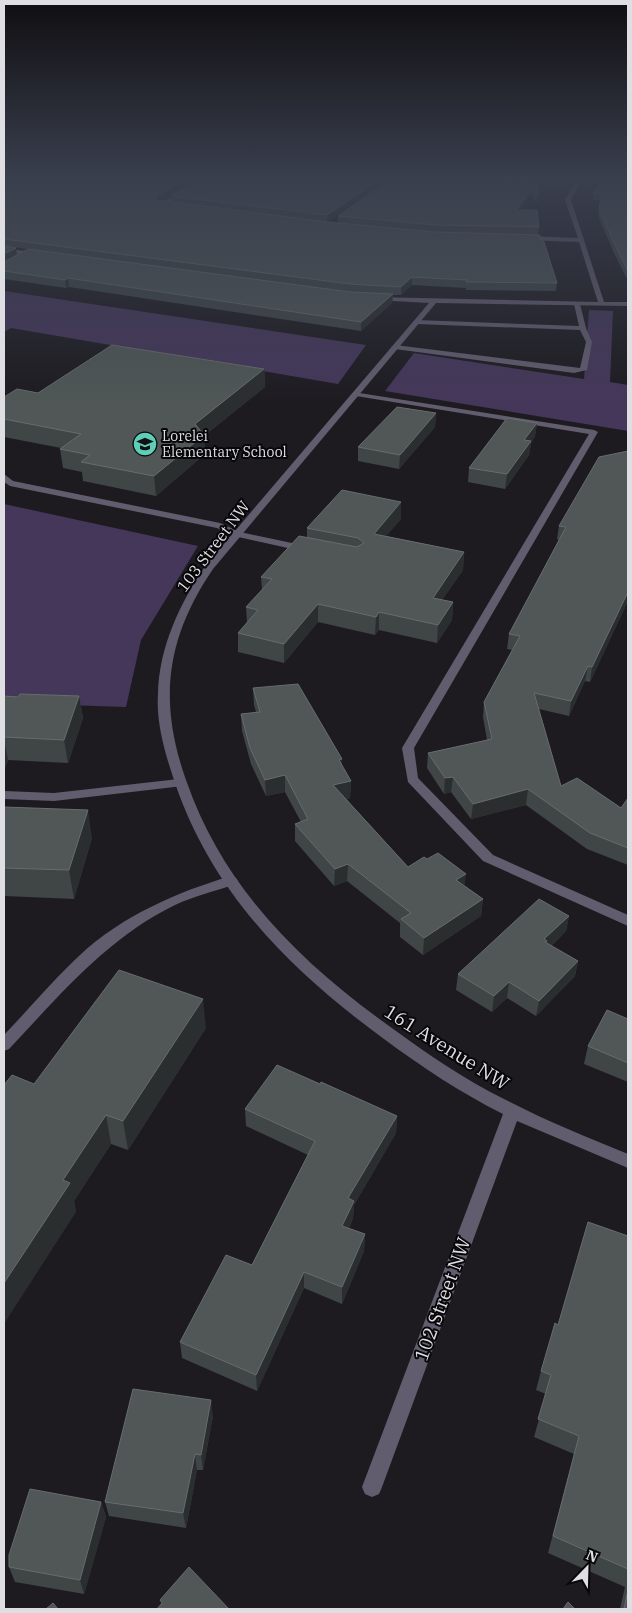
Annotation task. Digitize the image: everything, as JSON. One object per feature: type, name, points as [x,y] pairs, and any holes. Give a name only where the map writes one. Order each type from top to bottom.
[{"type":"street","points":[[22,258],[29,254]]},
{"type":"street","points":[[33,254],[50,256]]},
{"type":"street","points":[[586,254],[602,304]]},
{"type":"street","points":[[367,297],[434,301],[628,304]]},
{"type":"street","name":"103 Street NW","points":[[268,930],[231,881],[194,823],[179,783],[166,724],[163,694],[171,651],[179,622],[188,602],[200,583],[237,534],[434,301]]},
{"type":"street","points":[[395,347],[574,372],[583,370],[588,342],[577,304]]},
{"type":"street","points":[[416,322],[583,328]]},
{"type":"street","points":[[356,394],[594,432],[408,748],[412,779],[488,858],[628,921]]},
{"type":"street","points":[[4,477],[10,483],[220,526],[237,534],[312,550]]},
{"type":"street","points":[[4,795],[54,797],[179,783]]},
{"type":"street","points":[[4,1044],[86,958],[119,932],[170,902],[231,881]]},
{"type":"street","name":"161 Avenue NW","points":[[268,930],[309,972],[360,1015],[432,1065],[512,1112],[628,1161]]},
{"type":"street","name":"102 Street NW","points":[[372,1487],[512,1112]]},
{"type":"shaded area","points":[[4,291],[366,345],[338,384],[11,328],[4,332]]},
{"type":"shaded area","points":[[589,310],[613,311],[610,382],[628,385],[628,431],[385,391],[414,353],[584,379]]},
{"type":"shaded area","points":[[4,504],[198,546],[141,640],[126,707],[4,703]]},
{"type":"building","points":[[18,254],[67,254],[350,292],[393,294],[361,322],[68,278],[65,280],[4,271],[4,262]]},
{"type":"building","points":[[121,254],[548,254],[557,283],[466,282],[467,280],[412,277],[401,287],[350,284]]},
{"type":"building","points":[[620,254],[628,254],[628,271]]},
{"type":"building","points":[[112,345],[264,369],[195,424],[204,435],[154,476],[81,462],[90,455],[60,449],[81,434],[4,419],[4,397],[17,389],[38,393]]},
{"type":"building","points":[[397,407],[436,413],[400,455],[358,447]]},
{"type":"building","points":[[507,418],[537,423],[524,440],[531,441],[507,474],[469,468]]},
{"type":"building","points":[[628,451],[628,592],[592,667],[588,666],[571,701],[534,693],[561,786],[577,778],[621,808],[628,798],[628,848],[590,833],[528,789],[473,804],[453,777],[445,778],[428,753],[492,739],[484,702],[520,636],[509,634],[566,527],[559,526],[599,457]]},
{"type":"building","points":[[342,490],[401,502],[374,534],[464,552],[433,598],[453,602],[438,625],[379,612],[376,617],[318,604],[284,644],[238,633],[258,610],[246,607],[272,579],[261,577],[299,536],[357,547],[364,543],[358,538],[307,528]]},
{"type":"building","points":[[298,684],[342,759],[339,760],[351,781],[333,785],[408,867],[424,857],[427,859],[438,853],[466,874],[456,880],[483,899],[424,938],[401,919],[411,913],[348,864],[335,869],[295,824],[308,819],[285,775],[265,780],[250,748],[241,714],[260,712],[253,688]]},
{"type":"building","points":[[20,694],[79,696],[64,740],[4,737],[4,696],[18,697]]},
{"type":"building","points":[[4,807],[88,810],[69,870],[4,868]]},
{"type":"building","points":[[539,899],[569,916],[544,939],[547,941],[545,942],[578,961],[539,1001],[509,982],[494,996],[458,974]]},
{"type":"building","points":[[119,970],[203,999],[123,1121],[106,1115],[63,1180],[70,1183],[4,1283],[4,1085],[12,1075],[34,1084]]},
{"type":"building","points":[[607,1010],[628,1019],[628,1063],[588,1046]]},
{"type":"building","points":[[277,1065],[320,1084],[321,1082],[397,1116],[348,1198],[354,1201],[342,1226],[365,1234],[342,1287],[304,1272],[256,1375],[180,1342],[226,1255],[252,1265],[315,1141],[245,1109]]},
{"type":"building","points":[[588,1222],[628,1236],[628,1569],[553,1536],[579,1436],[538,1419],[551,1375],[541,1371],[555,1323],[558,1325]]},
{"type":"building","points":[[133,1389],[211,1400],[201,1455],[195,1454],[183,1513],[105,1502]]},
{"type":"building","points":[[30,1489],[101,1502],[80,1580],[9,1567],[9,1555]]},
{"type":"building","points":[[189,1567],[229,1609],[157,1609],[162,1603],[160,1600]]},
{"type":"building","points":[[628,1590],[628,1609],[624,1609]]},
{"type":"building","points":[[568,1602],[575,1609],[563,1609]]},
{"type":"building","points":[[53,1603],[58,1609],[46,1609]]},
{"type":"place","name":"Lorelei Elementary School","points":[[145,444]]}]
